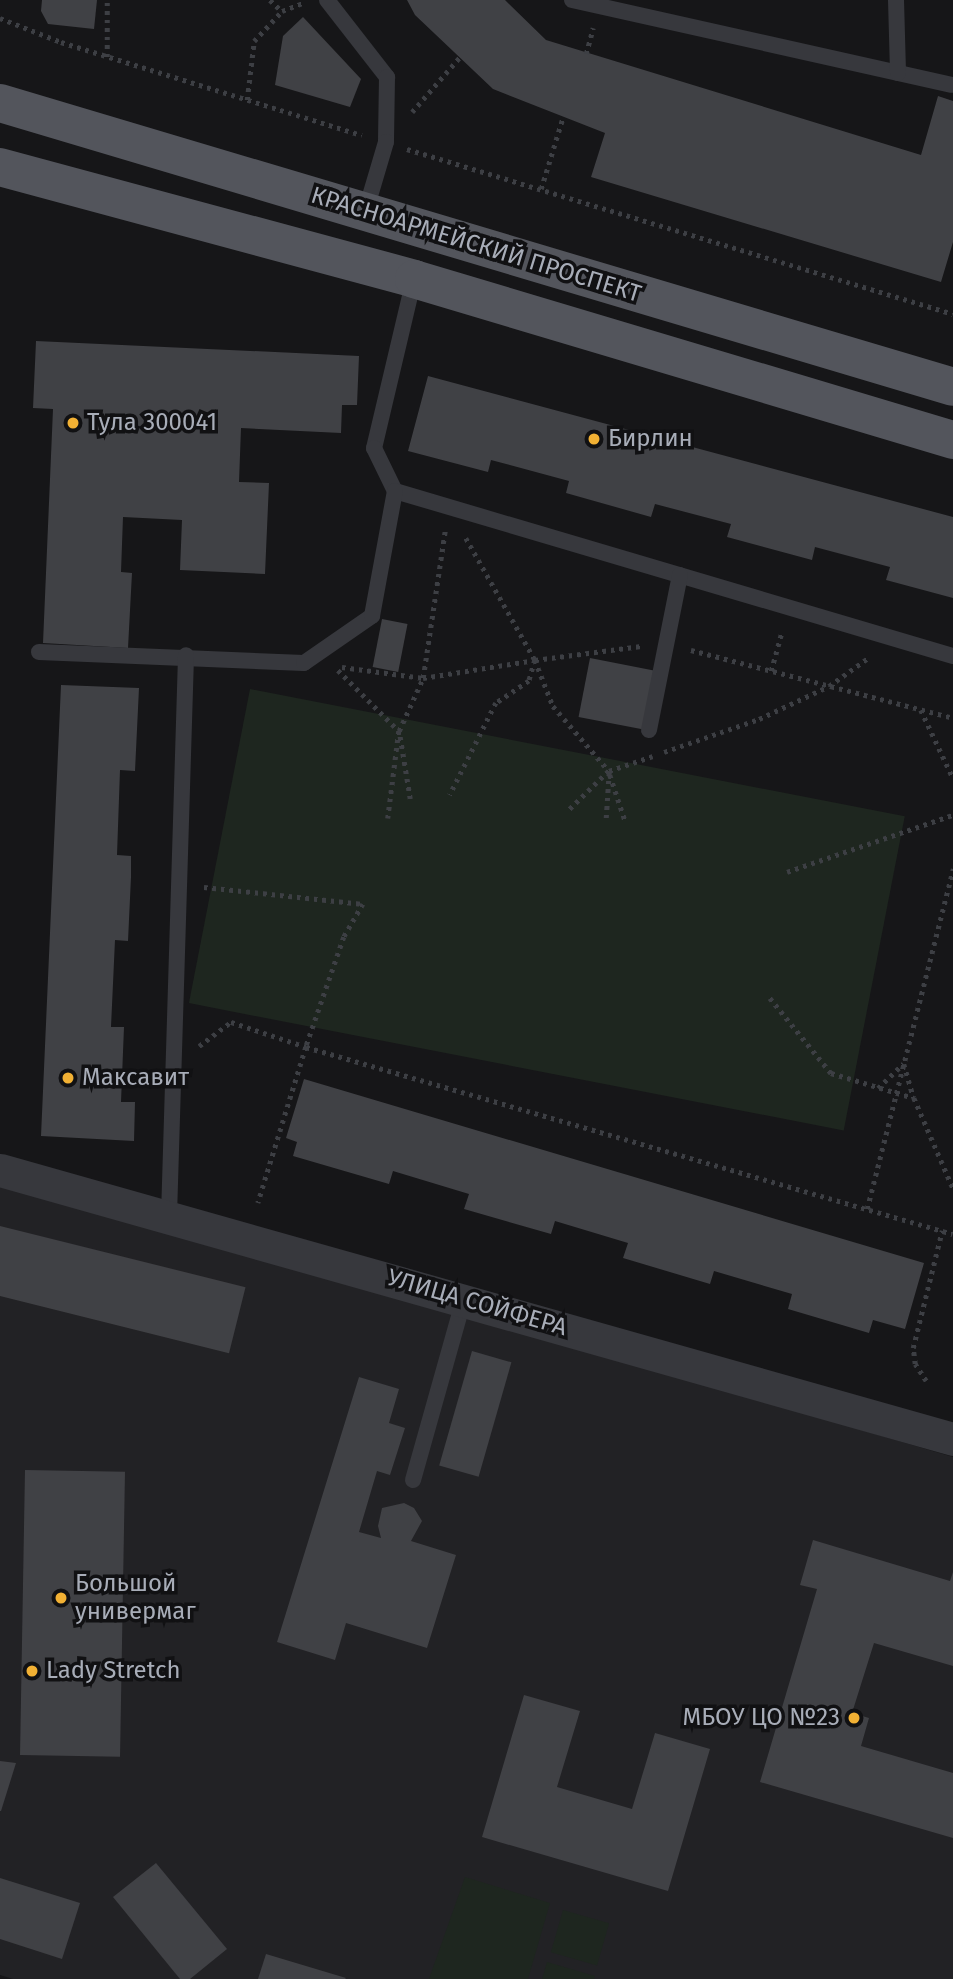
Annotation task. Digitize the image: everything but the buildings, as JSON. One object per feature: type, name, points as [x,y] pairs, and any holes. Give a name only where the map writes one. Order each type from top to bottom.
[{"type":"main road","name":"КРАСНОАРМЕЙСКИЙ ПРОСПЕКТ","points":[[0,103],[953,387]]},
{"type":"main road","name":"КРАСНОАРМЕЙСКИЙ ПРОСПЕКТ","points":[[0,167],[414,279],[953,440]]},
{"type":"street","name":"УЛИЦА СОЙФЕРА","points":[[0,1170],[953,1439]]},
{"type":"lane","points":[[327,0],[387,77],[386,142],[365,213]]},
{"type":"lane","points":[[572,0],[952,85]]},
{"type":"lane","points":[[896,0],[898,73]]},
{"type":"lane","points":[[39,652],[186,655],[304,663],[372,616],[395,491],[374,448],[414,279]]},
{"type":"lane","points":[[395,491],[953,656]]},
{"type":"lane","points":[[649,730],[664,643],[680,575]]},
{"type":"lane","points":[[169,1216],[186,655]]},
{"type":"lane","points":[[413,1480],[464,1299]]},
{"type":"path","points":[[107,0],[107,57]]},
{"type":"path","points":[[270,0],[282,11]]},
{"type":"path","points":[[247,100],[254,41],[282,11],[310,0]]},
{"type":"path","points":[[0,18],[107,57],[953,314]]},
{"type":"path","points":[[386,142],[459,58]]},
{"type":"path","points":[[541,189],[563,117]]},
{"type":"path","points":[[449,506],[535,660],[553,706],[609,771],[625,820]]},
{"type":"path","points":[[388,818],[399,730],[423,678],[449,506]]},
{"type":"path","points":[[771,671],[789,608]]},
{"type":"path","points":[[567,812],[609,771],[760,719],[829,686],[894,639]]},
{"type":"path","points":[[410,799],[399,730],[335,666],[423,678],[664,643],[953,718]]},
{"type":"path","points":[[450,795],[496,703],[529,681],[535,660]]},
{"type":"path","points":[[921,710],[953,778]]},
{"type":"path","points":[[606,818],[609,771]]},
{"type":"path","points":[[787,872],[953,814]]},
{"type":"path","points":[[867,1209],[953,869]]},
{"type":"path","points":[[178,884],[363,904],[344,937],[306,1047],[258,1203]]},
{"type":"path","points":[[770,998],[831,1073],[914,1098]]},
{"type":"path","points":[[173,1066],[231,1022],[306,1047],[953,1234]]},
{"type":"path","points":[[878,1087],[904,1063]]},
{"type":"path","points":[[904,1063],[914,1098],[953,1188]]},
{"type":"path","points":[[926,1381],[915,1364],[913,1348],[942,1231]]},
{"type":"shaded area","points":[[250,689],[905,816],[844,1130],[189,1003]]},
{"type":"shaded area","points":[[0,1175],[953,1457],[953,1979],[13,1979],[0,1975]]},
{"type":"shaded area","points":[[465,1877],[550,1903],[528,1979],[429,1979]]},
{"type":"shaded area","points":[[563,1910],[609,1923],[597,1966],[551,1952]]},
{"type":"shaded area","points":[[547,1962],[595,1976],[594,1979],[542,1979]]},
{"type":"place","name":"Тула 300041","points":[[73,423]]},
{"type":"place","name":"Бирлин","points":[[594,439]]},
{"type":"place","name":"Максавит","points":[[68,1078]]},
{"type":"place","name":"Большой универмаг","points":[[61,1598]]},
{"type":"place","name":"Lady Stretch","points":[[32,1671]]},
{"type":"place","name":"МБОУ ЦО №23","points":[[854,1718]]}]
